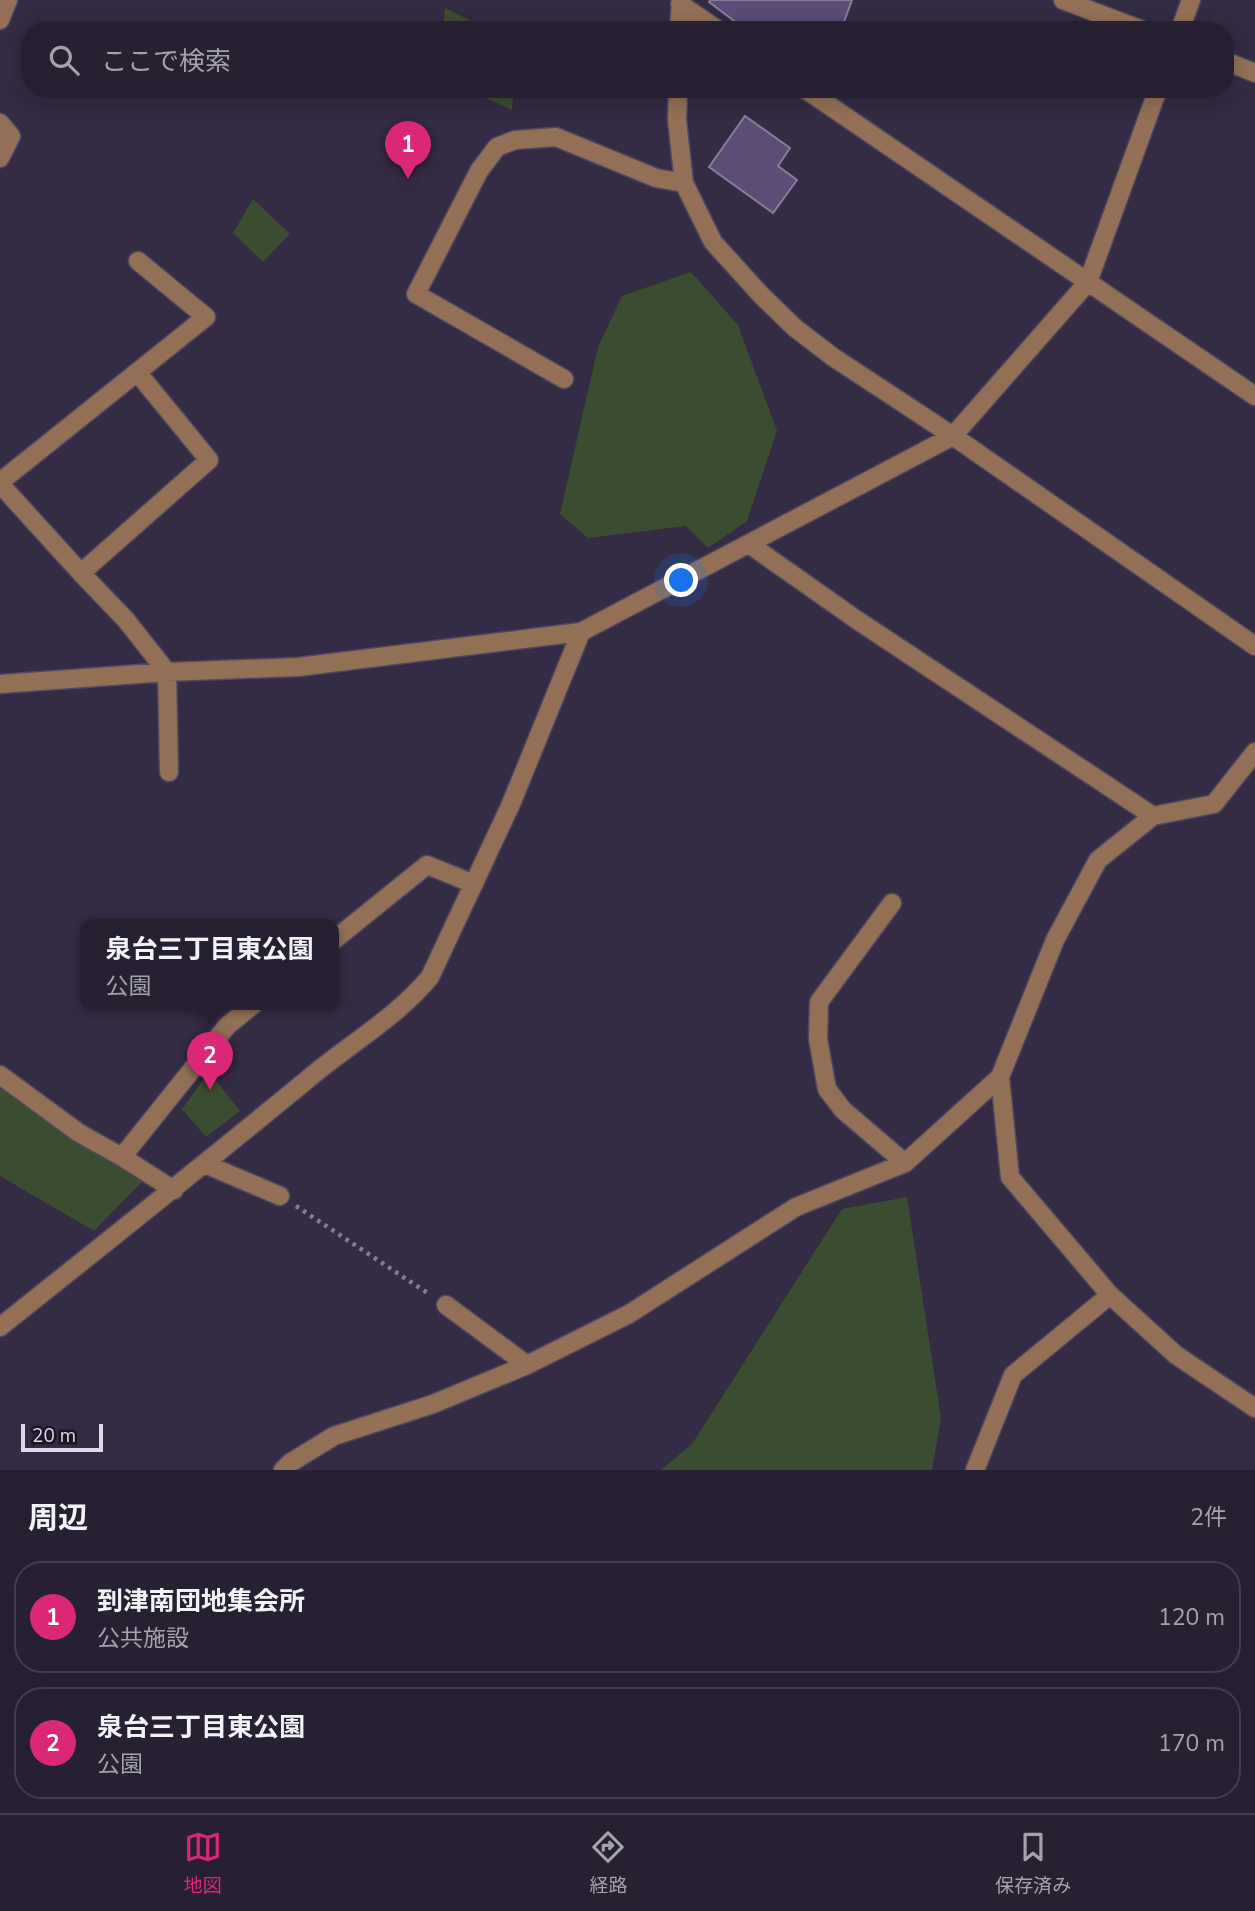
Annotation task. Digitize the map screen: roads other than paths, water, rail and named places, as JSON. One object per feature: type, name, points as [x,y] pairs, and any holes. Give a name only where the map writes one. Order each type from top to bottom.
[{"type":"street","points":[[0,20],[8,0]]},
{"type":"street","points":[[1063,0],[1118,21]]},
{"type":"street","points":[[1183,21],[1191,0]]},
{"type":"street","points":[[680,21],[681,2]]},
{"type":"street","points":[[681,2],[706,21]]},
{"type":"street","points":[[1234,65],[1255,73]]},
{"type":"street","points":[[678,98],[677,120],[684,183],[713,242],[795,328],[833,357],[953,436],[1255,646]]},
{"type":"street","points":[[818,98],[1255,396]]},
{"type":"street","points":[[0,684],[167,672],[298,667],[581,632],[953,436],[1088,282],[1155,98]]},
{"type":"street","points":[[0,123],[11,136],[0,158]]},
{"type":"street","points":[[564,379],[416,294],[479,171],[497,148],[515,141],[556,137],[656,178],[684,183]]},
{"type":"street","points":[[138,261],[205,317],[0,483],[126,620],[167,672],[169,772]]},
{"type":"street","points":[[81,573],[209,460],[137,372]]},
{"type":"street","points":[[749,544],[857,620],[1153,816]]},
{"type":"street","points":[[0,1327],[413,997],[430,977],[511,804],[581,632]]},
{"type":"street","points":[[283,1470],[334,1436],[433,1404],[527,1365],[629,1314],[796,1207],[905,1163],[1000,1077],[1055,940],[1098,860],[1153,816],[1214,804],[1255,752]]},
{"type":"street","points":[[339,936],[427,865],[474,884]]},
{"type":"street","points":[[892,903],[819,1002],[818,1039],[827,1089],[844,1110],[905,1163]]},
{"type":"street","points":[[122,1157],[226,1026],[246,1010]]},
{"type":"street","points":[[0,1075],[79,1133],[173,1190]]},
{"type":"street","points":[[1000,1077],[1010,1177],[1110,1295],[1176,1354],[1255,1408]]},
{"type":"street","points":[[205,1164],[281,1196]]},
{"type":"street","points":[[975,1470],[1013,1375],[1110,1295]]},
{"type":"street","points":[[446,1305],[527,1365]]},
{"type":"place","name":"到津南団地集会所","points":[[408,179]]},
{"type":"place","name":"泉台三丁目東公園","points":[[210,1090]]}]
